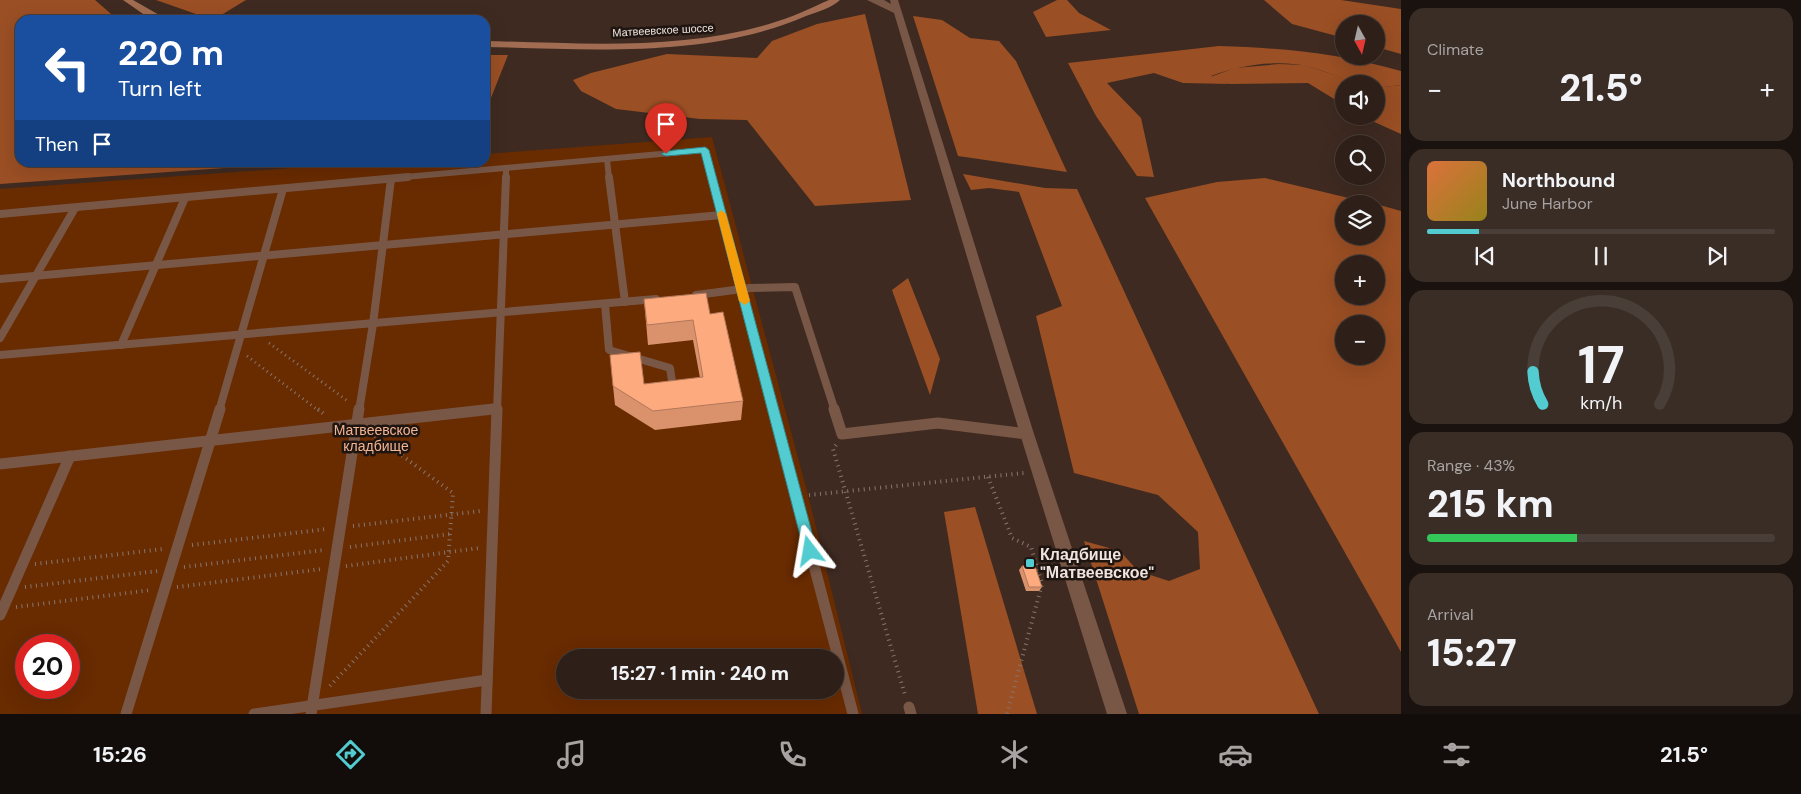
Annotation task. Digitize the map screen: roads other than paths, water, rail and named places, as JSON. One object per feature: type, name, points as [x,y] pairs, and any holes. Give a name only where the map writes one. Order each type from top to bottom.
[{"type":"main road","points":[[127,0],[150,15]]},
{"type":"main road","name":"Матвеевское шоссе","points":[[490,44],[650,44],[719,38],[767,28],[836,0]]},
{"type":"street","points":[[871,0],[896,5],[1027,434],[1117,714]]},
{"type":"lane","points":[[0,214],[705,150],[853,714]]},
{"type":"lane","points":[[607,159],[625,302]]},
{"type":"lane","points":[[486,714],[506,168]]},
{"type":"lane","points":[[312,710],[373,324],[391,179]]},
{"type":"lane","points":[[126,714],[242,336],[283,189]]},
{"type":"lane","points":[[121,346],[185,198]]},
{"type":"lane","points":[[0,338],[75,208]]},
{"type":"lane","points":[[0,279],[722,215]]},
{"type":"lane","points":[[683,296],[742,289],[795,287],[842,434],[938,424],[1027,434]]},
{"type":"lane","points":[[0,355],[257,335],[664,298]]},
{"type":"lane","points":[[605,304],[609,350],[670,368],[673,388]]},
{"type":"lane","points":[[0,464],[210,442],[338,425],[496,409]]},
{"type":"lane","points":[[1,612],[70,456]]},
{"type":"lane","points":[[254,714],[312,710],[487,680]]},
{"type":"place","name":"Кладбище \"Матвеевское\"","points":[[1030,563]]},
{"type":"park label","name":"Матвеевское кладбище","points":[[376,438]]}]
